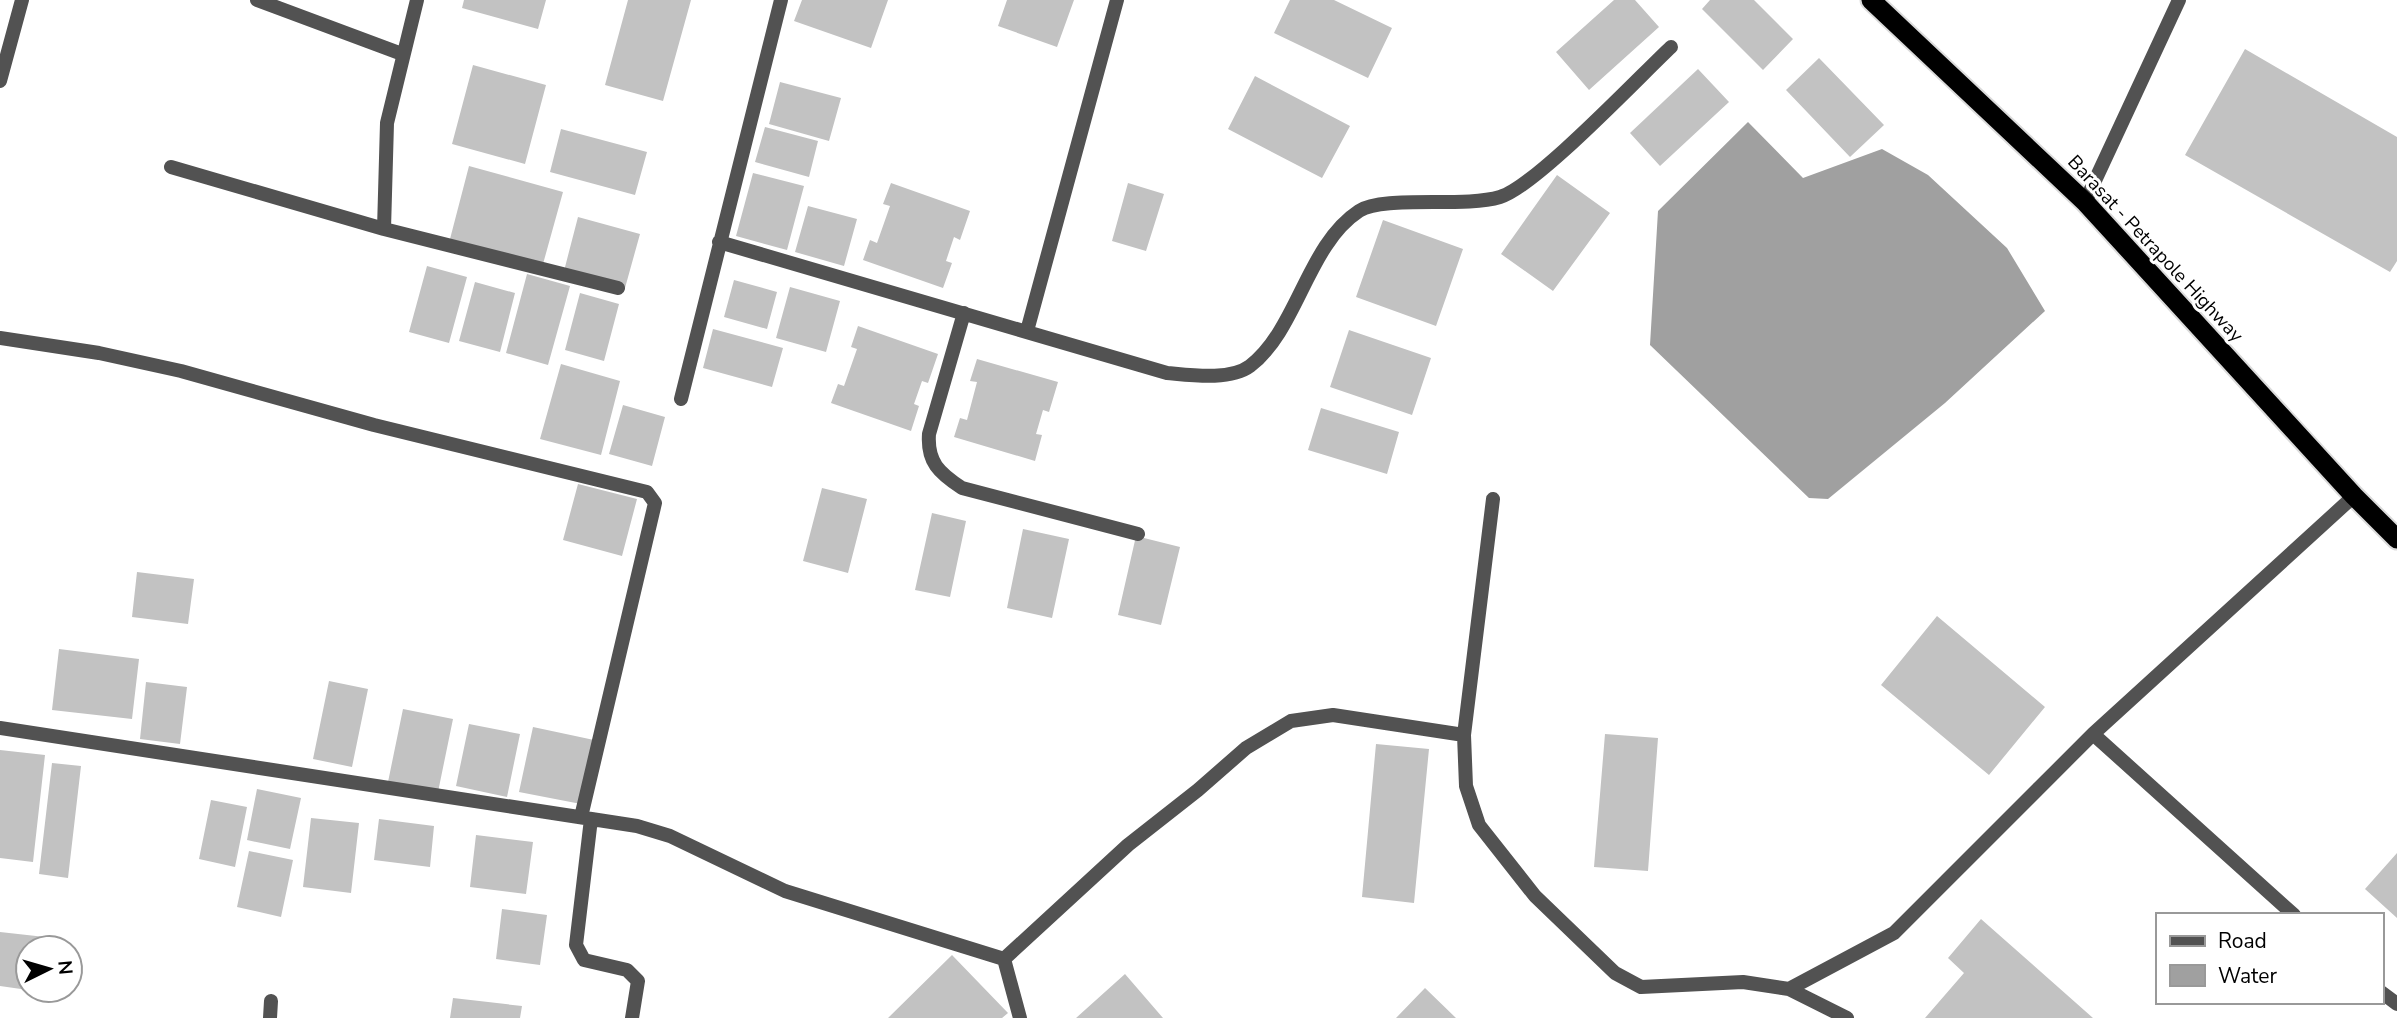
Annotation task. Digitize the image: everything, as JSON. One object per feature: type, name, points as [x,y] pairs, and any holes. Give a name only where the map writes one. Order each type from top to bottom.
[{"type":"highway","name":"Barasat - Petrapole Highway","points":[[1871,0],[2085,201],[2354,496],[2397,539]]},
{"type":"street","points":[[0,81],[22,0]]},
{"type":"street","points":[[257,0],[402,54]]},
{"type":"street","points":[[384,229],[387,123],[417,0]]},
{"type":"street","points":[[681,399],[781,0]]},
{"type":"street","points":[[1027,331],[1117,0]]},
{"type":"street","points":[[2085,201],[2179,0]]},
{"type":"street","points":[[719,242],[1167,373],[1210,377],[1249,368],[1272,341],[1331,240],[1360,210],[1397,203],[1474,204],[1504,196],[1543,168],[1671,47]]},
{"type":"street","points":[[171,167],[384,229],[618,288]]},
{"type":"street","points":[[964,313],[929,434],[928,450],[933,464],[943,476],[962,488],[1138,534]]},
{"type":"street","points":[[0,338],[99,353],[181,371],[374,425],[647,492],[655,503],[586,818],[576,945],[584,960],[627,970],[638,981],[632,1018]]},
{"type":"street","points":[[1788,989],[1894,933],[2093,734],[2354,496]]},
{"type":"street","points":[[1493,499],[1464,735],[1466,786],[1479,825],[1535,896],[1615,973],[1641,987],[1743,982],[1788,989],[1847,1018]]},
{"type":"street","points":[[1004,959],[1128,845],[1246,748],[1291,721],[1333,715],[1464,735]]},
{"type":"street","points":[[0,728],[637,826],[670,836],[785,891],[1004,959]]},
{"type":"street","points":[[2093,734],[2292,913]]},
{"type":"street","points":[[1004,959],[1020,1018]]},
{"type":"street","points":[[270,1018],[271,1001]]},
{"type":"water","points":[[1748,122],[1803,178],[1882,149],[1928,175],[2007,248],[2045,311],[1945,403],[1828,499],[1809,498],[1650,345],[1658,211]]},
{"type":"building","points":[[464,0],[546,0],[538,29],[462,8]]},
{"type":"building","points":[[628,0],[691,0],[663,101],[605,85]]},
{"type":"building","points":[[802,0],[888,0],[871,48],[794,21]]},
{"type":"building","points":[[1007,0],[1074,0],[1057,47],[998,26]]},
{"type":"building","points":[[1290,0],[1334,0],[1392,28],[1368,78],[1274,33]]},
{"type":"building","points":[[1614,0],[1635,0],[1659,27],[1589,90],[1556,52]]},
{"type":"building","points":[[1710,0],[1754,0],[1793,39],[1763,70],[1702,9]]},
{"type":"building","points":[[2245,49],[2397,137],[2397,261],[2390,272],[2185,155]]},
{"type":"building","points":[[1819,58],[1884,125],[1850,157],[1786,90]]},
{"type":"building","points":[[473,65],[546,85],[525,164],[452,144]]},
{"type":"building","points":[[1698,69],[1729,102],[1660,166],[1630,133]]},
{"type":"building","points":[[1255,76],[1350,126],[1322,178],[1228,129]]},
{"type":"building","points":[[780,82],[841,98],[829,141],[769,124]]},
{"type":"building","points":[[765,127],[818,141],[809,177],[755,162]]},
{"type":"building","points":[[561,129],[647,152],[635,195],[550,172]]},
{"type":"building","points":[[469,166],[563,192],[543,264],[450,239]]},
{"type":"building","points":[[753,173],[804,186],[787,250],[736,236]]},
{"type":"building","points":[[1557,175],[1610,213],[1553,291],[1501,254]]},
{"type":"building","points":[[891,183],[970,211],[960,240],[954,237],[946,261],[952,263],[943,288],[863,260],[870,240],[877,243],[890,206],[883,204]]},
{"type":"building","points":[[1128,183],[1164,194],[1146,251],[1112,241]]},
{"type":"building","points":[[808,206],[857,219],[844,266],[795,252]]},
{"type":"building","points":[[578,217],[640,234],[625,288],[564,271]]},
{"type":"building","points":[[1383,220],[1463,249],[1436,326],[1356,297]]},
{"type":"building","points":[[427,266],[467,277],[449,343],[409,332]]},
{"type":"building","points":[[527,274],[570,286],[548,365],[506,353]]},
{"type":"building","points":[[734,280],[777,292],[767,329],[724,317]]},
{"type":"building","points":[[475,282],[515,293],[500,352],[459,341]]},
{"type":"building","points":[[790,287],[840,301],[826,352],[776,338]]},
{"type":"building","points":[[580,293],[619,304],[604,361],[565,350]]},
{"type":"building","points":[[858,326],[938,354],[928,383],[922,381],[914,404],[919,406],[911,431],[831,403],[838,384],[844,386],[857,349],[851,347]]},
{"type":"building","points":[[713,329],[783,348],[772,387],[703,368]]},
{"type":"building","points":[[1349,330],[1431,358],[1412,415],[1330,387]]},
{"type":"building","points":[[977,359],[1058,382],[1049,412],[1043,410],[1036,434],[1042,435],[1035,461],[954,437],[960,418],[967,420],[977,382],[970,381]]},
{"type":"building","points":[[561,364],[620,381],[601,455],[540,439]]},
{"type":"building","points":[[623,405],[665,417],[652,466],[609,454]]},
{"type":"building","points":[[1321,408],[1399,432],[1387,474],[1308,450]]},
{"type":"building","points":[[578,484],[637,499],[622,556],[563,540]]},
{"type":"building","points":[[822,488],[867,499],[848,573],[803,561]]},
{"type":"building","points":[[932,513],[966,521],[950,597],[915,590]]},
{"type":"building","points":[[1023,529],[1069,539],[1052,618],[1007,608]]},
{"type":"building","points":[[1136,536],[1180,547],[1161,625],[1118,615]]},
{"type":"building","points":[[137,572],[194,579],[188,624],[132,617]]},
{"type":"building","points":[[1937,616],[2045,707],[1989,775],[1881,685]]},
{"type":"building","points":[[59,649],[139,659],[132,719],[52,710]]},
{"type":"building","points":[[329,681],[368,689],[352,767],[313,759]]},
{"type":"building","points":[[146,682],[187,687],[180,744],[140,739]]},
{"type":"building","points":[[403,709],[453,719],[438,792],[388,782]]},
{"type":"building","points":[[469,724],[520,734],[507,797],[456,786]]},
{"type":"building","points":[[533,727],[594,740],[581,804],[519,792]]},
{"type":"building","points":[[1605,734],[1658,738],[1648,871],[1594,867]]},
{"type":"building","points":[[1376,744],[1429,749],[1414,903],[1362,897]]},
{"type":"building","points":[[0,750],[45,755],[33,862],[0,858]]},
{"type":"building","points":[[52,763],[81,766],[68,878],[39,874]]},
{"type":"building","points":[[257,789],[301,798],[290,849],[247,840]]},
{"type":"building","points":[[211,800],[247,807],[235,867],[199,859]]},
{"type":"building","points":[[311,818],[359,823],[351,893],[303,887]]},
{"type":"building","points":[[379,819],[434,826],[430,867],[374,860]]},
{"type":"building","points":[[476,835],[533,842],[526,894],[470,887]]},
{"type":"building","points":[[249,851],[293,860],[281,917],[237,907]]},
{"type":"building","points":[[2397,853],[2397,918],[2365,889]]},
{"type":"building","points":[[502,909],[547,915],[540,965],[496,959]]},
{"type":"building","points":[[1981,919],[2093,1018],[1925,1018],[1964,973],[1948,958]]},
{"type":"building","points":[[0,932],[18,934],[14,934],[14,988],[0,986]]},
{"type":"building","points":[[952,955],[1008,1013],[1002,1018],[888,1018]]},
{"type":"building","points":[[1125,974],[1163,1018],[1076,1018]]},
{"type":"building","points":[[1425,988],[1456,1018],[1396,1018]]},
{"type":"building","points":[[453,998],[522,1006],[520,1018],[450,1018]]}]
